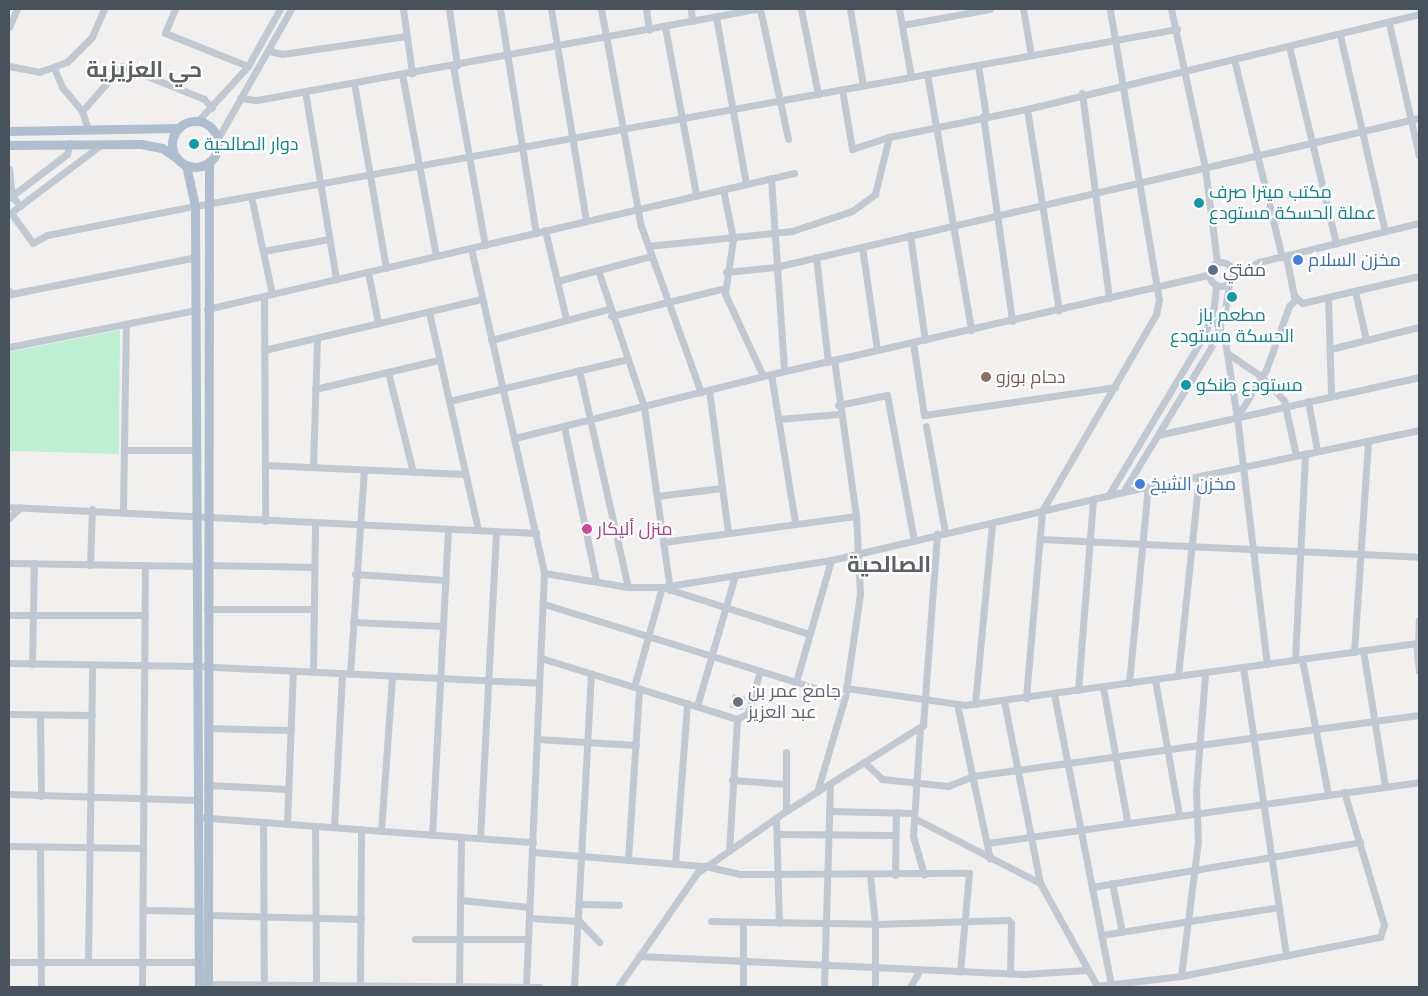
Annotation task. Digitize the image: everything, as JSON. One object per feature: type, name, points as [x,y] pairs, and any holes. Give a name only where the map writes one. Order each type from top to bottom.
[{"type":"main road","points":[[9,131],[178,128],[197,122],[210,128],[217,140],[216,152],[209,162],[198,167],[186,165],[157,147],[103,143],[9,145]]},
{"type":"main road","points":[[178,128],[172,146],[178,159]]},
{"type":"main road","points":[[204,986],[208,915],[208,728],[206,667],[208,565],[207,204],[209,162]]},
{"type":"main road","points":[[186,165],[195,206],[198,962],[204,986]]},
{"type":"street","points":[[9,27],[15,9]]},
{"type":"street","points":[[9,66],[31,72],[54,68],[86,44],[104,9]]},
{"type":"street","points":[[175,9],[165,33],[248,66]]},
{"type":"street","points":[[197,122],[212,108],[248,66],[280,9]]},
{"type":"street","points":[[217,140],[269,51],[291,9]]},
{"type":"street","points":[[402,9],[412,73]]},
{"type":"street","points":[[449,9],[455,65],[485,244]]},
{"type":"street","points":[[500,9],[506,56],[536,233]]},
{"type":"street","points":[[551,9],[586,221]]},
{"type":"street","points":[[601,9],[637,209],[651,256],[701,393]]},
{"type":"street","points":[[646,9],[649,30]]},
{"type":"street","points":[[691,9],[692,22]]},
{"type":"street","points":[[240,98],[256,100],[605,39],[756,9]]},
{"type":"street","points":[[760,9],[788,140]]},
{"type":"street","points":[[801,9],[818,94]]},
{"type":"street","points":[[850,9],[863,86]]},
{"type":"street","points":[[899,9],[911,77]]},
{"type":"street","points":[[902,25],[990,9]]},
{"type":"street","points":[[1023,9],[1031,55]]},
{"type":"street","points":[[1026,698],[1042,511],[1156,314],[1157,286],[1110,9]]},
{"type":"street","points":[[516,438],[771,374],[1209,275],[1218,262],[1205,168],[1187,70],[1171,9]]},
{"type":"street","points":[[842,89],[852,149],[889,137],[984,116],[1027,109],[1082,93],[1389,24],[1419,14]]},
{"type":"street","points":[[716,17],[746,184]]},
{"type":"street","points":[[1389,24],[1419,156]]},
{"type":"street","points":[[665,27],[696,195]]},
{"type":"street","points":[[103,143],[10,214],[34,243],[47,235],[195,206],[1177,29]]},
{"type":"street","points":[[1340,35],[1385,231]]},
{"type":"street","points":[[269,51],[282,54],[406,36]]},
{"type":"street","points":[[1289,46],[1336,243]]},
{"type":"street","points":[[1234,59],[1256,157],[1296,299],[1305,304],[1419,276]]},
{"type":"street","points":[[978,65],[1012,321]]},
{"type":"street","points":[[82,111],[122,66],[204,99],[212,108]]},
{"type":"street","points":[[54,68],[62,87],[82,111],[88,129]]},
{"type":"street","points":[[402,74],[436,256]]},
{"type":"street","points":[[927,74],[952,226],[972,330]]},
{"type":"street","points":[[354,83],[386,268]]},
{"type":"street","points":[[305,91],[336,279]]},
{"type":"street","points":[[1082,93],[1108,298]]},
{"type":"street","points":[[1027,109],[1059,310]]},
{"type":"street","points":[[726,272],[775,267],[1419,118]]},
{"type":"street","points":[[648,246],[733,240],[798,230],[852,210],[876,194],[889,137]]},
{"type":"street","points":[[10,197],[67,154],[70,143]]},
{"type":"street","points":[[9,169],[10,197],[20,206]]},
{"type":"street","points":[[207,309],[794,173]]},
{"type":"street","points":[[771,178],[775,267],[784,371]]},
{"type":"street","points":[[723,189],[733,240],[724,288],[763,376]]},
{"type":"street","points":[[251,196],[263,251],[268,295],[264,350],[265,521]]},
{"type":"street","points":[[1216,285],[1231,281],[1252,265],[1419,222]]},
{"type":"street","points":[[545,230],[566,319]]},
{"type":"street","points":[[910,236],[925,340]]},
{"type":"street","points":[[263,251],[329,239]]},
{"type":"street","points":[[862,247],[877,350]]},
{"type":"street","points":[[472,248],[501,388],[516,438],[544,572],[526,987]]},
{"type":"street","points":[[557,280],[651,256]]},
{"type":"street","points":[[9,291],[11,294],[196,257]]},
{"type":"street","points":[[816,257],[860,553],[860,594],[846,688],[817,792]]},
{"type":"street","points":[[1123,492],[1220,327],[1231,281],[1229,265],[1218,262]]},
{"type":"street","points":[[598,270],[610,313],[616,319],[644,407],[663,542],[667,588],[646,636],[636,688],[636,745],[628,860]]},
{"type":"street","points":[[368,272],[378,323]]},
{"type":"street","points":[[1108,496],[1201,342],[1212,317],[1216,285],[1209,275]]},
{"type":"street","points":[[491,340],[566,319],[669,302],[724,288]]},
{"type":"street","points":[[1355,292],[1366,340]]},
{"type":"street","points":[[1328,298],[1331,396]]},
{"type":"street","points":[[264,350],[482,299]]},
{"type":"street","points":[[1237,417],[1262,377],[1289,306],[1296,299]]},
{"type":"street","points":[[9,348],[196,310]]},
{"type":"street","points":[[429,312],[478,530]]},
{"type":"street","points":[[1212,317],[1220,327],[1227,353],[1244,466],[1267,664]]},
{"type":"street","points":[[123,510],[126,324]]},
{"type":"street","points":[[1330,349],[1419,327]]},
{"type":"street","points":[[313,467],[317,338]]},
{"type":"street","points":[[913,343],[924,415],[1115,387]]},
{"type":"street","points":[[1227,353],[1262,377],[1287,406],[1296,455]]},
{"type":"street","points":[[449,401],[628,359]]},
{"type":"street","points":[[315,389],[439,360]]},
{"type":"street","points":[[579,370],[628,587]]},
{"type":"street","points":[[388,372],[414,472]]},
{"type":"street","points":[[771,374],[795,522]]},
{"type":"street","points":[[1158,435],[1419,377]]},
{"type":"street","points":[[709,390],[728,532]]},
{"type":"street","points":[[838,405],[887,395],[914,540]]},
{"type":"street","points":[[1308,402],[1317,450]]},
{"type":"street","points":[[778,419],[839,414]]},
{"type":"street","points":[[564,426],[596,581]]},
{"type":"street","points":[[618,987],[684,888],[705,866],[786,811],[920,728],[924,722],[923,697],[941,533],[926,426]]},
{"type":"street","points":[[544,572],[628,587],[667,588],[831,560],[1123,492],[1419,430]]},
{"type":"street","points":[[1354,652],[1368,441]]},
{"type":"street","points":[[124,450],[196,450]]},
{"type":"street","points":[[1304,453],[1298,660],[1328,794]]},
{"type":"street","points":[[264,465],[465,474]]},
{"type":"street","points":[[334,827],[346,674],[353,622],[358,525],[364,469]]},
{"type":"street","points":[[1178,676],[1199,477]]},
{"type":"street","points":[[1129,683],[1148,487]]},
{"type":"street","points":[[657,496],[722,488]]},
{"type":"street","points":[[1078,690],[1093,500]]},
{"type":"street","points":[[9,507],[123,510],[196,514],[208,519],[536,533]]},
{"type":"street","points":[[9,518],[21,507]]},
{"type":"street","points":[[90,564],[92,509]]},
{"type":"street","points":[[663,542],[795,522],[856,516]]},
{"type":"street","points":[[313,672],[315,523]]},
{"type":"street","points":[[975,704],[992,523]]},
{"type":"street","points":[[432,835],[448,529]]},
{"type":"street","points":[[480,838],[496,531]]},
{"type":"street","points":[[1040,539],[1419,558]]},
{"type":"street","points":[[796,682],[831,560]]},
{"type":"street","points":[[9,563],[197,566]]},
{"type":"street","points":[[32,664],[34,564]]},
{"type":"street","points":[[142,987],[145,565]]},
{"type":"street","points":[[208,565],[314,566]]},
{"type":"street","points":[[356,574],[445,580]]},
{"type":"street","points":[[696,706],[735,575]]},
{"type":"street","points":[[667,588],[809,634]]},
{"type":"street","points":[[544,604],[844,697]]},
{"type":"street","points":[[207,609],[314,609]]},
{"type":"street","points":[[9,615],[145,615]]},
{"type":"street","points":[[1419,620],[1419,671]]},
{"type":"street","points":[[353,622],[443,626]]},
{"type":"street","points":[[846,688],[923,697],[957,704],[975,704],[1418,643]]},
{"type":"street","points":[[1363,650],[1385,786]]},
{"type":"street","points":[[541,658],[737,718],[748,713],[760,671]]},
{"type":"street","points":[[9,663],[196,666],[539,683]]},
{"type":"street","points":[[88,962],[92,665]]},
{"type":"street","points":[[1243,667],[1265,803],[1286,956]]},
{"type":"street","points":[[287,824],[293,671]]},
{"type":"street","points":[[1180,976],[1195,868],[1205,673]]},
{"type":"street","points":[[574,987],[591,674]]},
{"type":"street","points":[[381,831],[392,676]]},
{"type":"street","points":[[1155,680],[1179,815]]},
{"type":"street","points":[[1103,687],[1128,821]]},
{"type":"street","points":[[1054,694],[1111,985]]},
{"type":"street","points":[[1004,701],[1040,883],[1086,970],[1097,986],[1150,984],[1180,976],[1374,940],[1382,935],[1384,925],[1344,792]]},
{"type":"street","points":[[676,864],[687,703]]},
{"type":"street","points":[[957,704],[990,859]]},
{"type":"street","points":[[9,714],[92,715]]},
{"type":"street","points":[[40,715],[41,796]]},
{"type":"street","points":[[864,762],[882,779],[948,786],[973,776],[1068,765],[1254,736],[1419,715]]},
{"type":"street","points":[[729,851],[737,718]]},
{"type":"street","points":[[208,728],[290,730]]},
{"type":"street","points":[[920,728],[913,836],[924,874]]},
{"type":"street","points":[[537,739],[636,745]]},
{"type":"street","points":[[786,752],[786,811]]},
{"type":"street","points":[[732,780],[786,784]]},
{"type":"street","points":[[987,843],[1029,834],[1198,813],[1419,782]]},
{"type":"street","points":[[824,987],[827,967],[830,784]]},
{"type":"street","points":[[207,785],[288,789]]},
{"type":"street","points":[[9,794],[197,800]]},
{"type":"street","points":[[829,811],[896,812],[914,816],[990,859],[1040,883]]},
{"type":"street","points":[[895,875],[896,812]]},
{"type":"street","points":[[197,817],[533,842]]},
{"type":"street","points":[[776,818],[779,923]]},
{"type":"street","points":[[263,822],[264,985]]},
{"type":"street","points":[[315,826],[316,985]]},
{"type":"street","points":[[360,984],[361,829]]},
{"type":"street","points":[[777,834],[896,835]]},
{"type":"street","points":[[459,984],[457,936],[460,900],[461,837]]},
{"type":"street","points":[[1092,886],[1360,842]]},
{"type":"street","points":[[9,846],[143,848]]},
{"type":"street","points":[[40,847],[41,987]]},
{"type":"street","points":[[533,852],[705,866],[740,874],[895,875],[969,873],[960,972]]},
{"type":"street","points":[[870,875],[875,924],[874,987]]},
{"type":"street","points":[[1112,883],[1122,932]]},
{"type":"street","points":[[460,900],[530,907]]},
{"type":"street","points":[[580,904],[619,905]]},
{"type":"street","points":[[1101,935],[1280,907]]},
{"type":"street","points":[[142,910],[198,911]]},
{"type":"street","points":[[208,915],[361,919]]},
{"type":"street","points":[[530,918],[579,921],[600,942]]},
{"type":"street","points":[[712,922],[875,924],[966,920],[1010,921],[1010,974]]},
{"type":"street","points":[[743,922],[743,987]]},
{"type":"street","points":[[415,939],[457,936],[528,939]]},
{"type":"street","points":[[639,956],[827,967],[875,967],[1010,974],[1086,970]]},
{"type":"street","points":[[9,962],[198,962]]},
{"type":"street","points":[[910,987],[920,970]]},
{"type":"street","points":[[204,986],[360,984],[434,986],[459,984],[540,987]]},
{"type":"green space","points":[[120,330],[119,454],[9,451],[9,352]]},
{"type":"building","name":"جامع عمر بن عبد العزيز","points":[[733,694],[746,697],[743,711],[730,708]]},
{"type":"place","name":"دوار الصالحية","points":[[194,144]]},
{"type":"place","name":"مكتب ميترا صرف عملة الحسكة مستودع","points":[[1199,203]]},
{"type":"place","name":"مخزن السلام","points":[[1298,260]]},
{"type":"place","name":"مفتي","points":[[1213,270]]},
{"type":"place","name":"مطعم باز الحسكة مستودع","points":[[1232,297]]},
{"type":"place","name":"دحام بوزو","points":[[986,377]]},
{"type":"place","name":"مستودع طنكو","points":[[1186,385]]},
{"type":"place","name":"مخزن الشيخ","points":[[1140,484]]},
{"type":"place","name":"منزل أليكار","points":[[587,529]]},
{"type":"place","name":"جامع عمر بن عبد العزيز","points":[[738,702]]},
{"type":"district","name":"حي العزيزية","points":[[144,70]]},
{"type":"district","name":"الصالحية","points":[[889,565]]}]
